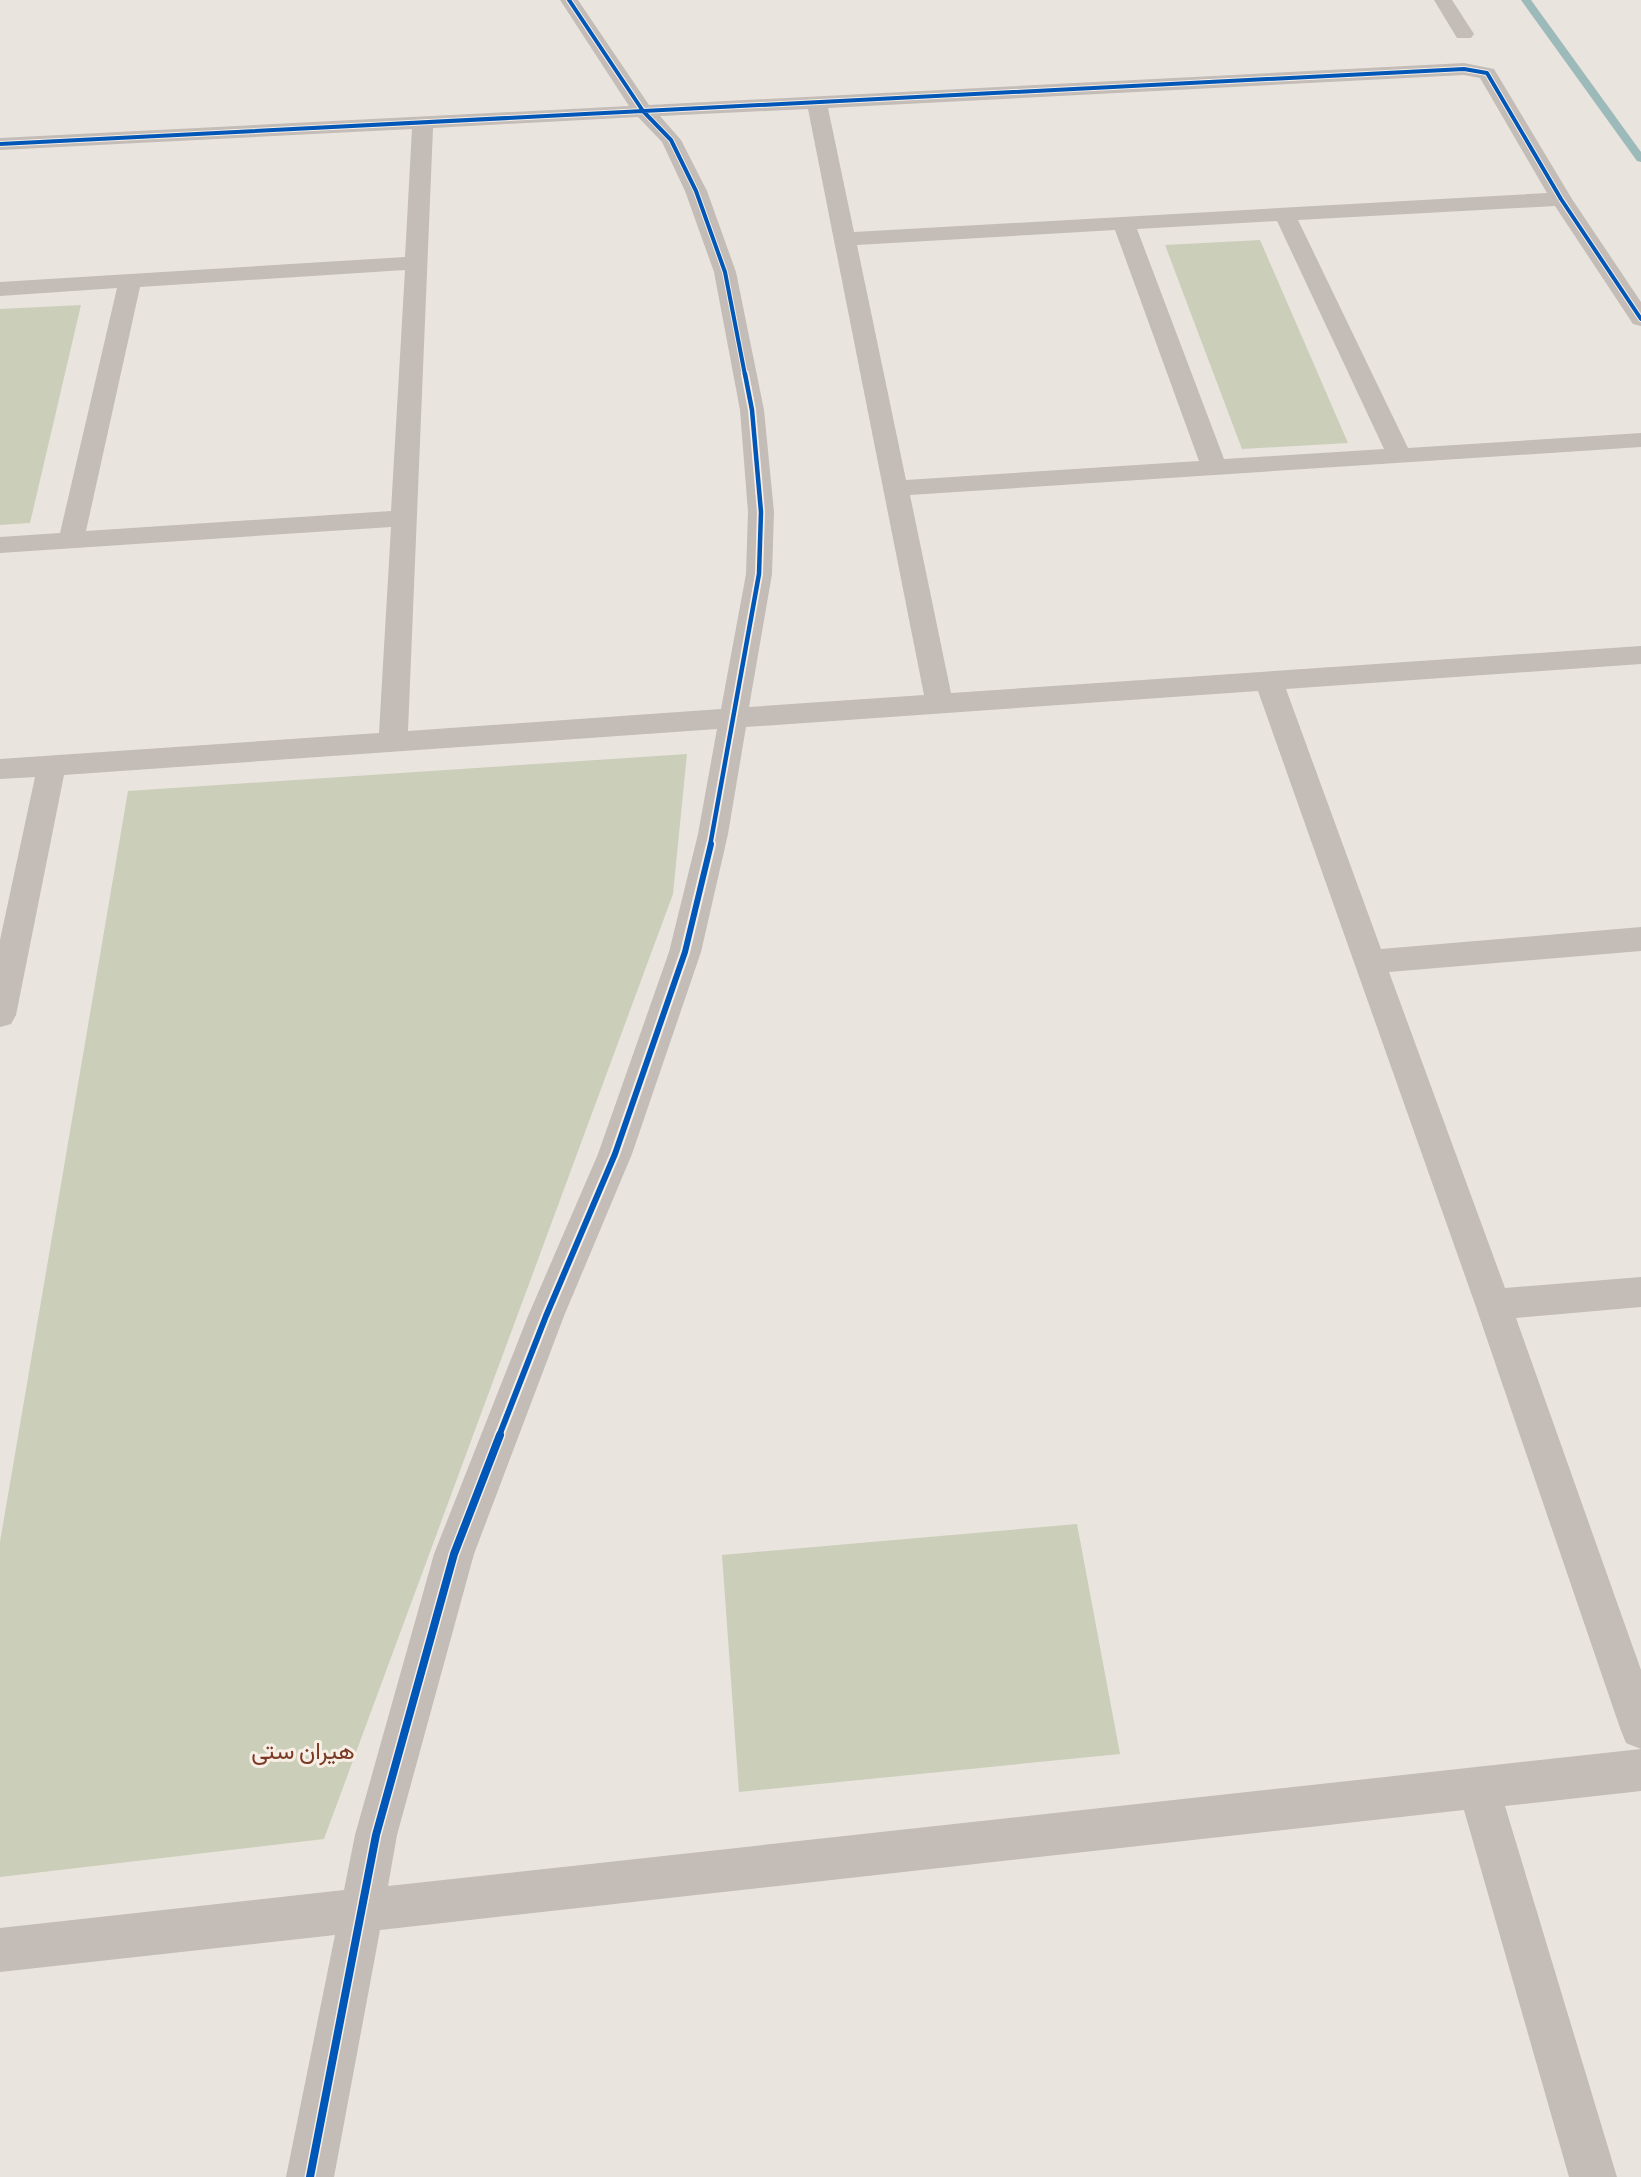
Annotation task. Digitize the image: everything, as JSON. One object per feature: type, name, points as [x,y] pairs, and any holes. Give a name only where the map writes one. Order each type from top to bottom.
[{"type":"street","points":[[310,2177],[376,1835],[453,1554],[546,1316],[615,1154],[685,952],[713,834],[759,574],[761,512],[752,410],[725,272],[696,191],[672,140],[643,111],[568,0]]},
{"type":"street","points":[[1443,0],[1464,34]]},
{"type":"street","points":[[0,144],[1464,69],[1487,73],[1561,199],[1641,319]]},
{"type":"street","points":[[817,102],[939,702]]},
{"type":"street","points":[[393,741],[423,122]]},
{"type":"street","points":[[845,239],[1561,199]]},
{"type":"street","points":[[1285,215],[1399,455]]},
{"type":"street","points":[[1124,224],[1214,467]]},
{"type":"street","points":[[0,289],[417,263]]},
{"type":"street","points":[[71,540],[130,281]]},
{"type":"street","points":[[895,488],[1641,440]]},
{"type":"street","points":[[0,545],[404,518]]},
{"type":"street","points":[[0,769],[1268,679],[1641,655]]},
{"type":"street","points":[[1268,679],[1493,1304],[1641,1728]]},
{"type":"street","points":[[0,1015],[52,765]]},
{"type":"street","points":[[1371,962],[1641,939]]},
{"type":"street","points":[[1493,1304],[1641,1292]]},
{"type":"street","points":[[0,1950],[1641,1770]]},
{"type":"street","points":[[1479,1788],[1593,2177]]},
{"type":"green space","points":[[1260,240],[1348,443],[1242,449],[1165,245]]},
{"type":"green space","points":[[81,305],[30,523],[0,525],[0,309]]},
{"type":"green space","points":[[687,754],[673,894],[324,1839],[0,1877],[0,1542],[128,791]]},
{"type":"green space","points":[[1077,1524],[1120,1754],[739,1792],[722,1555]]},
{"type":"waterway","points":[[1526,0],[1641,159]]},
{"type":"cycle path","points":[[310,2177],[376,1835],[454,1554],[546,1316],[615,1154],[685,952],[713,834],[759,574],[761,512],[752,410],[725,272],[696,191],[671,140],[643,111],[569,0]]},
{"type":"cycle path","points":[[0,144],[1464,69],[1487,73],[1561,199],[1641,319]]},
{"type":"district","name":"هیران ستی","points":[[303,1749]]}]
